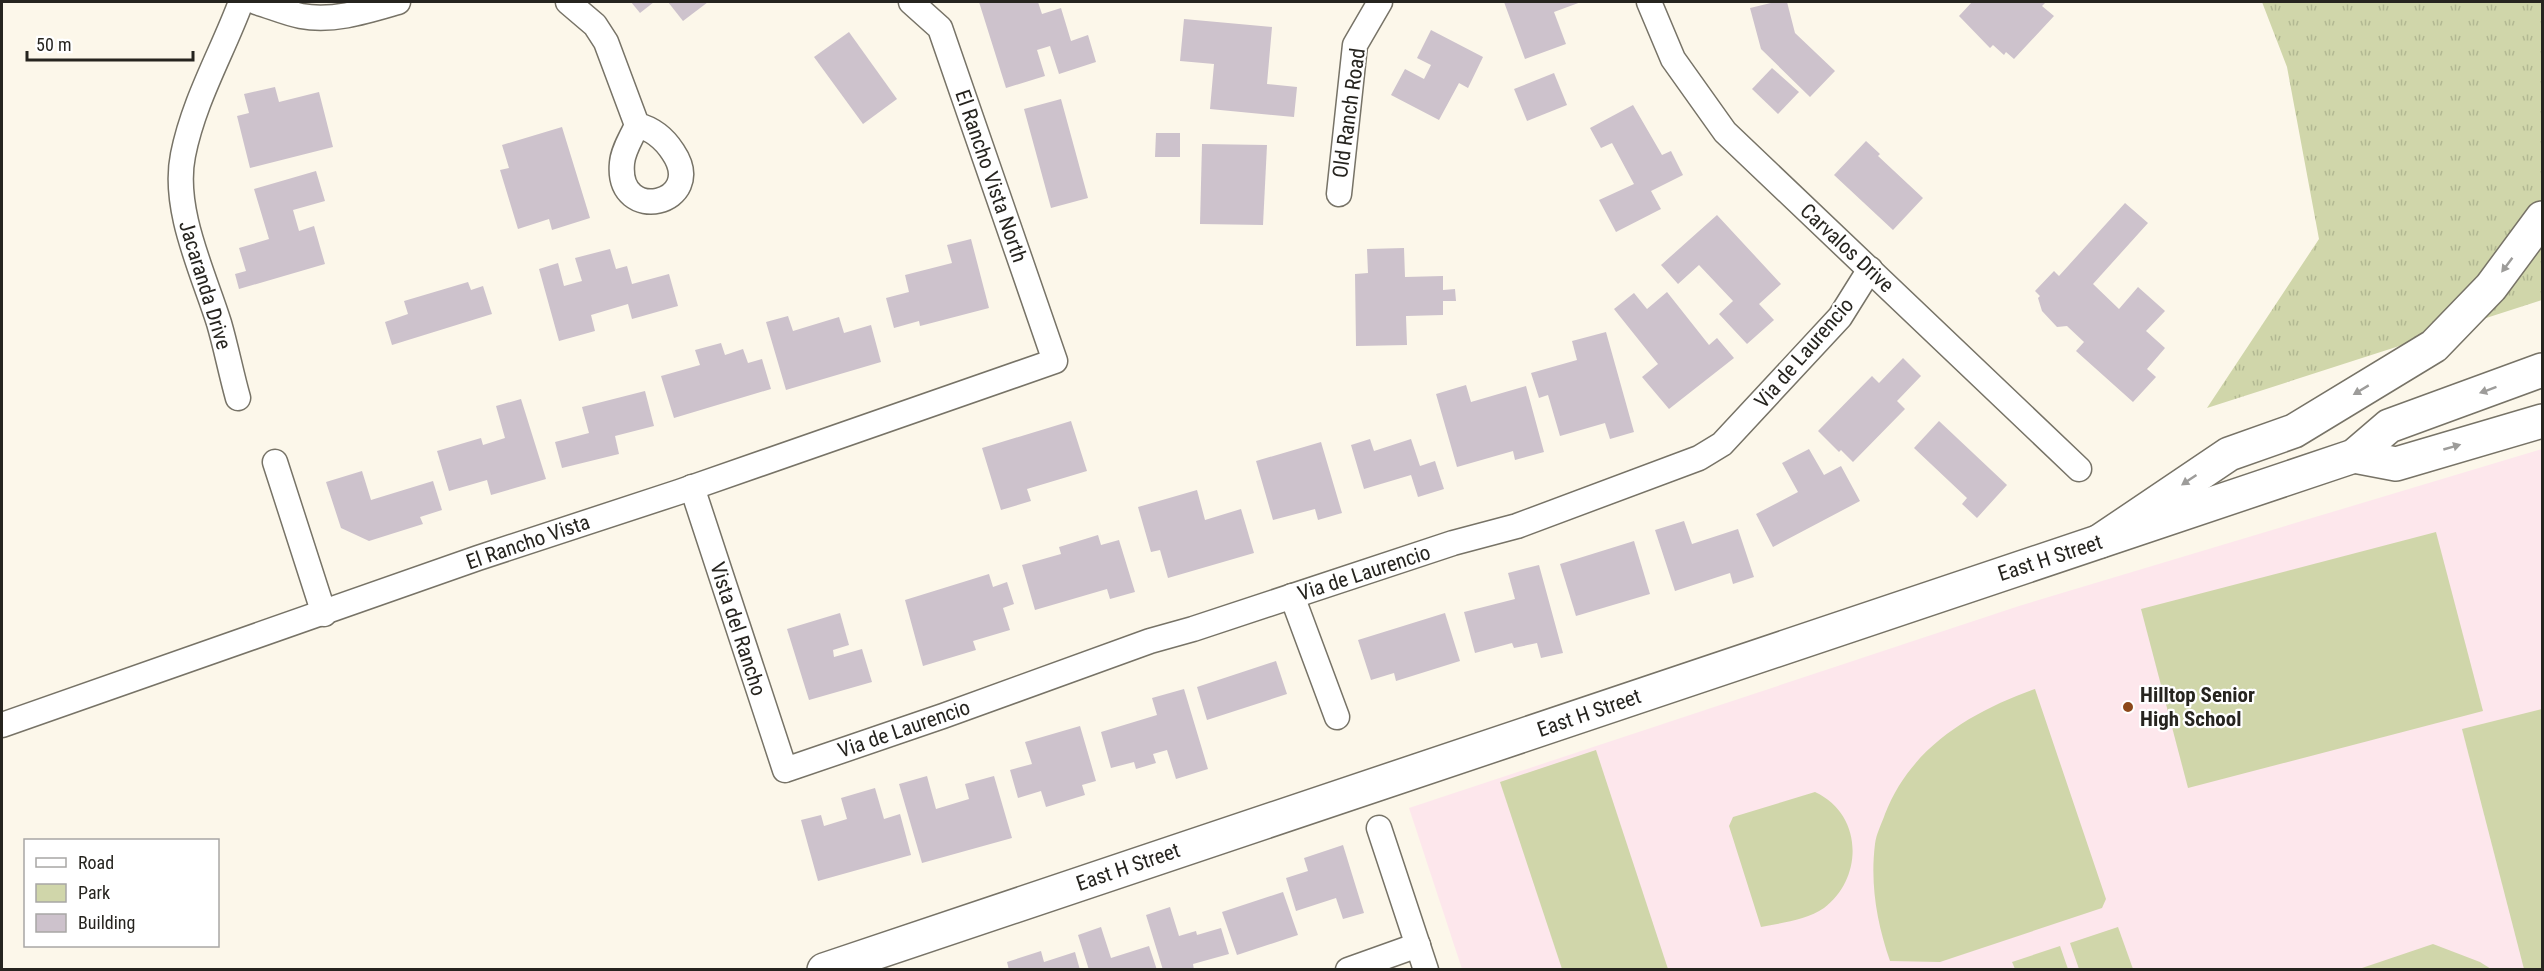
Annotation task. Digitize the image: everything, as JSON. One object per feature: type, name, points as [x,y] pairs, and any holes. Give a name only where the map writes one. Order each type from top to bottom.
[{"type":"main road","points":[[2100,541],[2229,454],[2294,431],[2434,346],[2491,287],[2542,218]]},
{"type":"main road","name":"East H Street","points":[[824,969],[2354,456],[2389,426],[2542,370]]},
{"type":"main road","name":"East H Street","points":[[2354,456],[2396,464],[2542,421]]},
{"type":"street","name":"Jacaranda Drive","points":[[238,398],[220,325],[183,212],[182,157],[197,103],[230,32],[241,2]]},
{"type":"street","points":[[256,2],[297,15],[322,17],[360,14],[399,2]]},
{"type":"street","points":[[568,2],[595,25],[606,42],[637,125]]},
{"type":"street","name":"El Rancho Vista North","points":[[910,2],[940,28],[1055,361]]},
{"type":"street","name":"Old Ranch Road","points":[[1339,194],[1355,45],[1380,2]]},
{"type":"street","name":"Carvalos Drive","points":[[1649,2],[1673,59],[1725,132],[2079,469]]},
{"type":"street","name":"Via de Laurencio","points":[[785,770],[1150,641],[1453,543],[1517,526],[1699,458],[1722,444],[1840,317],[1870,269]]},
{"type":"street","name":"El Rancho Vista","points":[[2,725],[324,614],[478,558],[692,487],[1055,361]]},
{"type":"street","points":[[275,462],[324,614]]},
{"type":"street","name":"Vista del Rancho","points":[[692,487],[785,770]]},
{"type":"street","points":[[1292,596],[1336,717]]},
{"type":"street","points":[[1379,828],[1426,969]]},
{"type":"street","points":[[1348,969],[1418,945]]},
{"type":"shaded area","name":"Hilltop Senior High School","points":[[2542,449],[2542,969],[1462,969],[1409,808],[2019,606]]},
{"type":"green space","points":[[2262,2],[2542,2],[2542,300],[2207,408],[2319,239],[2287,67]]},
{"type":"green space","points":[[2436,532],[2483,711],[2188,788],[2141,609]]},
{"type":"green space","points":[[2035,689],[2106,899],[2102,908],[1940,962],[1890,961],[1881,932],[1873,874],[1878,832],[1896,790],[1910,769],[1946,735],[1988,709]]},
{"type":"green space","points":[[2542,709],[2542,969],[2524,969],[2462,729]]},
{"type":"green space","points":[[1596,750],[1668,969],[1562,969],[1500,782]]},
{"type":"green space","points":[[1815,792],[1831,802],[1842,815],[1849,830],[1852,847],[1851,864],[1846,880],[1837,895],[1817,912],[1794,921],[1761,927],[1729,826],[1733,817]]},
{"type":"green space","points":[[2118,927],[2133,969],[2079,969],[2070,943]]},
{"type":"green space","points":[[2433,944],[2480,962],[2491,969],[2359,969]]},
{"type":"green space","points":[[2060,946],[2068,969],[2015,969],[2012,962]]},
{"type":"building","points":[[631,2],[654,2],[640,13]]},
{"type":"building","points":[[668,2],[708,2],[683,21]]},
{"type":"building","points":[[979,2],[1038,2],[1042,14],[1061,8],[1071,41],[1088,35],[1096,62],[1059,74],[1050,46],[1037,50],[1045,76],[1006,88]]},
{"type":"building","points":[[1504,2],[1581,2],[1554,12],[1566,44],[1525,59]]},
{"type":"building","points":[[1775,2],[1787,2],[1795,33],[1835,71],[1810,97],[1761,49],[1750,8]]},
{"type":"building","points":[[1972,2],[2046,2],[2042,6],[2054,16],[2014,59],[2006,52],[2004,55],[1993,45],[1990,48],[1959,16]]},
{"type":"building","points":[[1184,19],[1272,27],[1267,84],[1297,87],[1294,117],[1210,109],[1214,64],[1180,61]]},
{"type":"building","points":[[1431,30],[1483,57],[1468,88],[1459,83],[1439,120],[1391,95],[1405,69],[1424,79],[1431,65],[1417,58]]},
{"type":"building","points":[[849,32],[897,99],[863,124],[814,57]]},
{"type":"building","points":[[1772,68],[1799,92],[1778,114],[1752,89]]},
{"type":"building","points":[[1554,73],[1567,105],[1527,121],[1514,89]]},
{"type":"building","points":[[275,87],[279,102],[319,92],[333,147],[250,168],[237,116],[249,113],[244,94]]},
{"type":"building","points":[[1061,99],[1088,198],[1051,208],[1024,109]]},
{"type":"building","points":[[1633,105],[1662,155],[1671,151],[1683,175],[1651,191],[1661,209],[1616,232],[1599,200],[1634,184],[1612,143],[1601,148],[1590,128]]},
{"type":"building","points":[[562,127],[590,218],[552,230],[549,219],[518,229],[500,170],[509,168],[502,145]]},
{"type":"building","points":[[1156,133],[1180,133],[1180,157],[1155,157]]},
{"type":"building","points":[[1866,141],[1880,154],[1878,156],[1923,198],[1893,230],[1834,175]]},
{"type":"building","points":[[1202,144],[1267,145],[1263,225],[1200,224]]},
{"type":"building","points":[[316,171],[325,201],[293,210],[299,231],[314,226],[325,264],[239,289],[235,274],[246,271],[239,248],[269,239],[254,189]]},
{"type":"building","points":[[2125,203],[2148,223],[2093,284],[2119,309],[2138,287],[2165,311],[2146,331],[2165,348],[2147,369],[2156,377],[2133,402],[2076,351],[2084,342],[2067,326],[2057,327],[2042,311],[2038,298],[2040,296],[2035,291],[2054,271],[2059,276]]},
{"type":"building","points":[[1717,215],[1781,284],[1759,304],[1774,320],[1747,344],[1719,314],[1733,301],[1699,265],[1678,284],[1661,265]]},
{"type":"building","points":[[971,239],[989,308],[920,326],[919,321],[894,328],[886,298],[909,292],[905,275],[952,263],[947,245]]},
{"type":"building","points":[[1404,248],[1405,277],[1443,276],[1443,290],[1455,289],[1456,301],[1443,301],[1443,315],[1406,316],[1407,345],[1356,346],[1355,274],[1368,273],[1367,249]]},
{"type":"building","points":[[610,249],[616,269],[627,266],[632,284],[669,274],[678,306],[632,319],[628,304],[591,315],[595,331],[559,341],[539,269],[558,263],[564,286],[582,281],[575,258]]},
{"type":"building","points":[[468,282],[471,290],[483,286],[492,314],[392,345],[385,322],[408,314],[404,301]]},
{"type":"building","points":[[1667,292],[1709,345],[1717,338],[1734,358],[1669,409],[1642,377],[1658,364],[1614,309],[1634,293],[1647,309]]},
{"type":"building","points":[[788,316],[793,331],[839,317],[844,333],[871,325],[881,362],[786,390],[766,322]]},
{"type":"building","points":[[1606,332],[1634,432],[1610,439],[1605,423],[1560,436],[1548,395],[1539,398],[1531,373],[1577,360],[1572,341]]},
{"type":"building","points":[[721,343],[725,355],[743,349],[748,363],[762,359],[771,389],[674,418],[661,376],[700,365],[695,350]]},
{"type":"building","points":[[1903,358],[1921,376],[1897,401],[1905,409],[1853,462],[1818,431],[1872,376],[1879,383]]},
{"type":"building","points":[[1466,385],[1471,402],[1526,386],[1544,452],[1515,460],[1513,451],[1457,467],[1436,394]]},
{"type":"building","points":[[645,391],[654,426],[615,436],[619,454],[562,468],[555,442],[589,433],[582,407]]},
{"type":"building","points":[[521,399],[546,479],[491,495],[487,480],[449,491],[437,451],[481,438],[483,445],[505,438],[496,406]]},
{"type":"building","points":[[1071,421],[1087,471],[1027,489],[1031,501],[1001,510],[982,448]]},
{"type":"building","points":[[1939,421],[2007,485],[1977,518],[1962,504],[1967,498],[1914,448]]},
{"type":"building","points":[[1370,439],[1374,451],[1411,439],[1420,466],[1435,461],[1444,489],[1418,497],[1411,475],[1364,489],[1351,445]]},
{"type":"building","points":[[1321,442],[1342,513],[1318,520],[1315,509],[1273,520],[1256,461]]},
{"type":"building","points":[[1809,449],[1824,475],[1841,466],[1860,501],[1773,547],[1756,514],[1798,492],[1782,463]]},
{"type":"building","points":[[362,471],[371,500],[433,481],[442,510],[420,517],[423,524],[369,541],[341,528],[326,482]]},
{"type":"building","points":[[1197,490],[1205,520],[1241,509],[1254,553],[1168,578],[1160,550],[1151,552],[1138,507]]},
{"type":"building","points":[[1684,521],[1692,544],[1738,529],[1754,577],[1733,584],[1730,573],[1675,591],[1655,530]]},
{"type":"building","points":[[1098,535],[1101,545],[1119,540],[1135,592],[1110,599],[1107,589],[1035,610],[1022,565],[1061,554],[1059,547]]},
{"type":"building","points":[[1634,541],[1650,594],[1576,616],[1560,564]]},
{"type":"building","points":[[1539,565],[1563,653],[1541,658],[1537,643],[1514,648],[1512,643],[1475,653],[1464,612],[1515,599],[1508,573]]},
{"type":"building","points":[[989,574],[993,587],[1007,582],[1014,604],[1003,608],[1010,630],[973,641],[976,650],[923,666],[905,600]]},
{"type":"building","points":[[840,613],[849,645],[833,650],[834,657],[862,649],[872,682],[809,700],[787,629]]},
{"type":"building","points":[[1445,613],[1460,661],[1396,681],[1394,673],[1371,680],[1358,640]]},
{"type":"building","points":[[1276,661],[1287,694],[1207,720],[1197,687]]},
{"type":"building","points":[[1184,689],[1208,769],[1176,779],[1167,750],[1153,754],[1156,763],[1136,769],[1134,762],[1111,768],[1101,732],[1157,715],[1152,698]]},
{"type":"building","points":[[1080,726],[1096,781],[1082,785],[1085,795],[1046,807],[1041,791],[1018,798],[1010,770],[1032,764],[1025,742]]},
{"type":"building","points":[[927,776],[936,809],[969,799],[965,784],[994,776],[1012,838],[922,863],[899,784]]},
{"type":"building","points":[[875,788],[884,819],[900,814],[911,855],[818,881],[801,820],[821,815],[824,826],[847,819],[841,798]]},
{"type":"building","points":[[1343,845],[1364,913],[1343,919],[1336,898],[1296,911],[1286,878],[1308,871],[1304,858]]},
{"type":"building","points":[[1283,892],[1298,935],[1237,955],[1222,912]]},
{"type":"building","points":[[1170,907],[1179,936],[1196,931],[1197,935],[1221,928],[1229,954],[1193,964],[1194,970],[1163,970],[1146,915]]},
{"type":"building","points":[[1101,927],[1111,958],[1149,946],[1157,970],[1089,970],[1078,935]]},
{"type":"building","points":[[1041,951],[1044,962],[1075,952],[1080,970],[1009,970],[1007,962]]},
{"type":"place","name":"Hilltop Senior High School","points":[[2128,707]]}]
